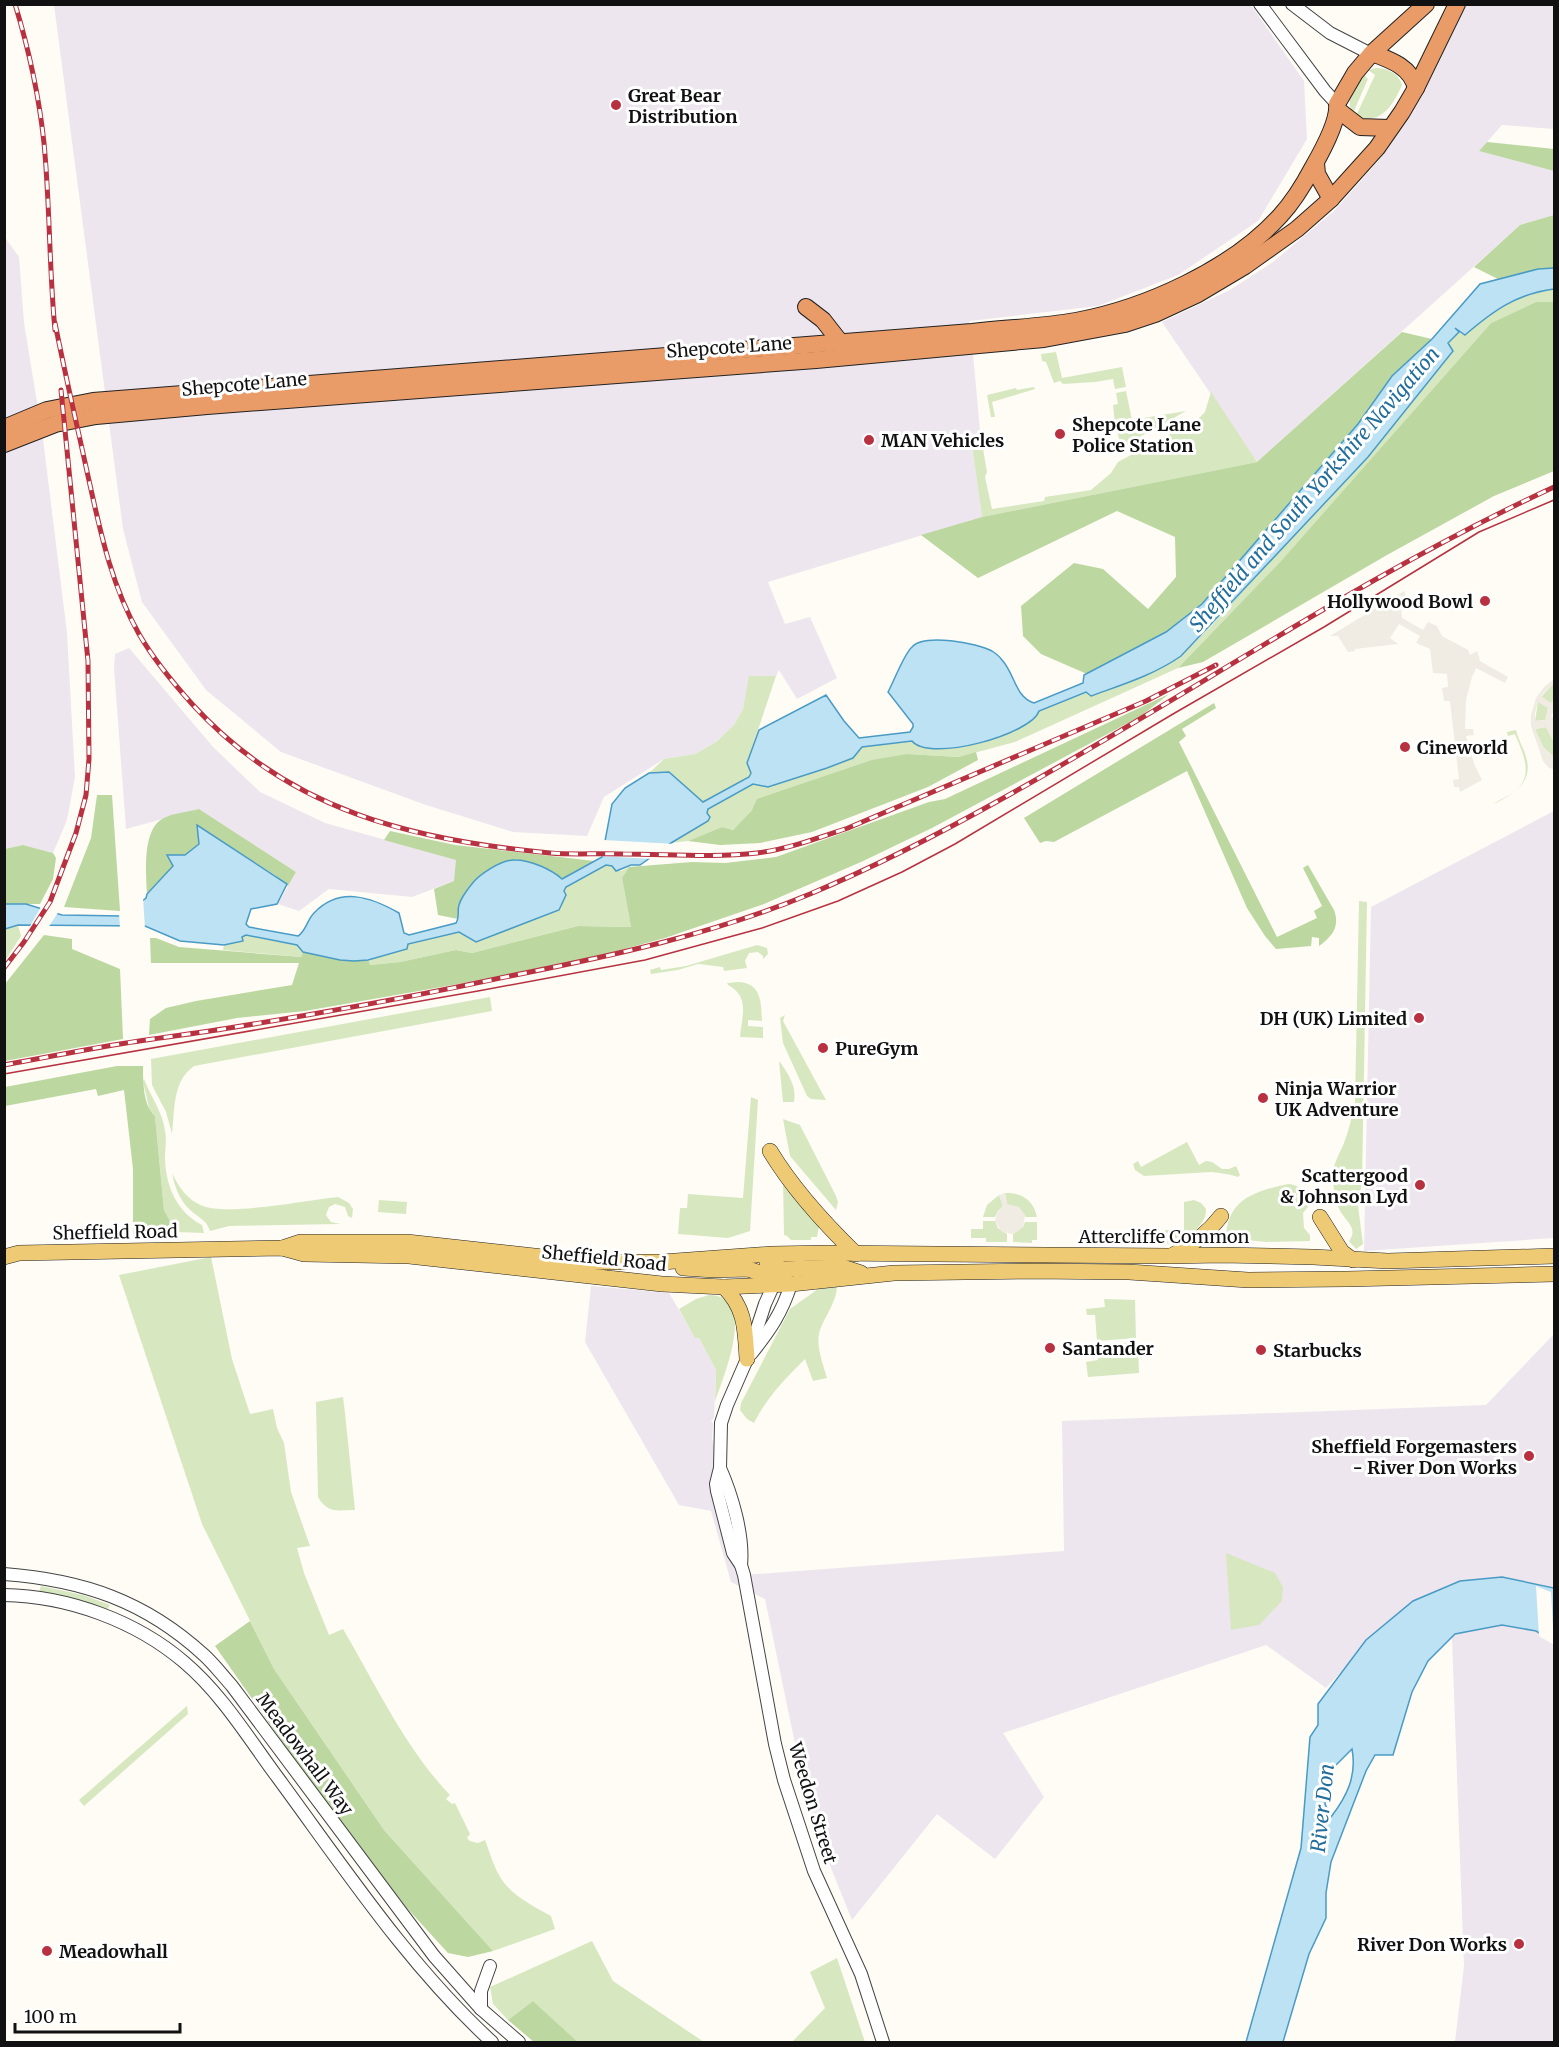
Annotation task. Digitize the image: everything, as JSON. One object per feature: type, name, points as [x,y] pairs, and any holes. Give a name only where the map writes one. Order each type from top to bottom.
[{"type":"highway","name":"Shepcote Lane","points":[[4,444],[55,424],[96,416],[809,353],[841,343],[1076,321],[1106,314],[1166,294],[1212,270],[1241,260],[1260,236],[1281,216],[1316,163],[1327,140],[1337,107],[1355,73],[1371,54],[1426,4]]},
{"type":"highway","name":"Shepcote Lane","points":[[4,428],[46,410],[93,401],[1044,339],[1125,324],[1155,314],[1198,294],[1241,260],[1297,229],[1331,199],[1369,158],[1416,88],[1457,4]]},
{"type":"highway","points":[[1371,54],[1400,64],[1412,78],[1416,88]]},
{"type":"highway","points":[[1337,107],[1360,127],[1389,128]]},
{"type":"highway","points":[[1316,163],[1317,174],[1331,199]]},
{"type":"highway","points":[[806,308],[823,320],[841,343]]},
{"type":"main road","points":[[770,1151],[813,1209],[856,1254]]},
{"type":"main road","points":[[1170,1256],[1191,1245],[1221,1216]]},
{"type":"main road","points":[[1320,1217],[1342,1252],[1353,1260]]},
{"type":"main road","name":"Sheffield Road","points":[[282,1248],[300,1242],[407,1242],[588,1262],[662,1262],[773,1270]]},
{"type":"main road","name":"Sheffield Road","points":[[9,1253],[282,1248],[304,1254],[409,1256],[651,1283],[724,1287],[752,1286],[773,1270]]},
{"type":"main road","name":"Attercliffe Common","points":[[773,1270],[798,1253],[1221,1255],[1388,1261],[1554,1256]]},
{"type":"main road","points":[[1221,1255],[1225,1265],[1248,1280]]},
{"type":"main road","points":[[1296,1280],[1310,1265],[1313,1257]]},
{"type":"main road","name":"Attercliffe Common","points":[[773,1270],[869,1275],[1032,1271],[1129,1272],[1248,1280],[1554,1274]]},
{"type":"main road","points":[[724,1287],[739,1304],[745,1329],[747,1359]]},
{"type":"street","points":[[1260,4],[1337,107]]},
{"type":"street","points":[[1292,4],[1330,33],[1371,54]]},
{"type":"street","name":"Weedon Street","points":[[747,1359],[775,1323],[785,1304],[773,1270]]},
{"type":"street","name":"Weedon Street","points":[[773,1270],[765,1304],[747,1359],[721,1423],[717,1491],[733,1553],[741,1565],[747,1590],[775,1744],[784,1780],[808,1856],[861,1974],[882,2043]]},
{"type":"street","name":"Meadowhall Way","points":[[5,1575],[53,1579],[123,1600],[159,1620],[206,1656],[232,1686],[418,1936],[481,2009],[519,2043]]},
{"type":"street","name":"Meadowhall Way","points":[[4,1595],[73,1605],[125,1624],[166,1647],[195,1671],[209,1686],[361,1891],[459,2012],[492,2043]]},
{"type":"street","points":[[209,1686],[219,1684],[232,1686]]},
{"type":"street","points":[[305,1815],[326,1812]]},
{"type":"street","points":[[315,1829],[326,1812]]},
{"type":"street","points":[[481,2009],[481,1991],[490,1966]]},
{"type":"street","points":[[443,1993],[452,1977]]},
{"type":"street","points":[[443,1993],[461,1987]]},
{"type":"shaded area","points":[[54,5],[1251,5],[1304,81],[1307,139],[1258,221],[1178,275],[1098,306],[970,321],[980,431],[972,446],[982,517],[768,582],[785,624],[810,617],[837,678],[797,699],[779,670],[776,676],[750,676],[743,709],[734,725],[716,742],[695,754],[664,759],[604,797],[587,836],[513,832],[426,805],[281,752],[206,690],[142,602],[123,529]]},
{"type":"shaded area","points":[[1466,5],[1554,5],[1554,129],[1502,125],[1479,151],[1554,171],[1554,215],[1520,225],[1257,462],[1162,322],[1230,290],[1273,262],[1334,211],[1380,159],[1418,96]]},
{"type":"shaded area","points":[[4,236],[19,257],[24,323],[43,439],[67,633],[75,777],[67,820],[53,853],[23,845],[5,849]]},
{"type":"shaded area","points":[[1404,591],[1410,604],[1401,605],[1402,618],[1423,630],[1428,622],[1437,626],[1442,636],[1468,650],[1470,655],[1477,651],[1480,661],[1508,677],[1505,683],[1476,668],[1472,677],[1466,700],[1465,729],[1473,729],[1474,735],[1466,736],[1482,780],[1460,792],[1459,787],[1454,787],[1453,780],[1459,779],[1450,701],[1444,701],[1442,688],[1448,687],[1447,674],[1433,673],[1430,649],[1416,643],[1420,636],[1399,624],[1390,638],[1398,644],[1355,649],[1355,651],[1348,652],[1338,636],[1330,636]]},
{"type":"shaded area","points":[[129,648],[214,748],[260,792],[325,823],[457,860],[454,881],[412,897],[329,889],[299,911],[278,904],[296,872],[199,809],[126,829],[114,668],[115,654]]},
{"type":"shaded area","points":[[1554,679],[1554,683],[1541,696],[1551,703],[1554,699],[1554,711],[1551,716],[1554,718],[1554,742],[1546,727],[1535,729],[1543,747],[1554,757],[1554,770],[1543,761],[1531,726],[1531,715],[1536,698]],"holes":[[[1538,702],[1548,708],[1545,720],[1535,721]]]},
{"type":"shaded area","points":[[1554,811],[1554,1238],[1364,1251],[1371,907]]},
{"type":"shaded area","points":[[1005,1193],[1007,1204],[1019,1207],[1025,1215],[1023,1227],[1013,1234],[1002,1232],[995,1221],[997,1213],[1003,1206],[999,1195]]},
{"type":"shaded area","points":[[591,1286],[669,1293],[695,1337],[699,1338],[716,1370],[714,1418],[711,1421],[713,1424],[712,1438],[744,1575],[1064,1551],[1062,1421],[1486,1405],[1554,1334],[1554,2042],[1455,2042],[1464,1966],[1452,1639],[1425,1599],[1369,1642],[1326,1688],[1266,1645],[1003,1733],[1044,1797],[995,1859],[937,1814],[852,1920],[810,1816],[765,1599],[731,1582],[711,1511],[679,1505],[585,1342]]},
{"type":"green space","points":[[1376,68],[1392,72],[1402,85],[1395,100],[1385,112],[1372,118],[1356,116],[1375,75],[1368,70]]},
{"type":"green space","points":[[1363,74],[1368,79],[1353,113],[1350,98]]},
{"type":"green space","points":[[1487,142],[1554,149],[1554,171],[1479,151]]},
{"type":"green space","points":[[1554,215],[1554,268],[1538,269],[1500,280],[1474,267],[1520,225]]},
{"type":"green space","points":[[1554,289],[1554,302],[1536,302],[1491,323],[1280,562],[1178,668],[1015,742],[959,757],[907,754],[752,810],[733,830],[722,827],[688,841],[671,843],[708,821],[710,817],[707,813],[708,809],[753,784],[768,787],[827,768],[853,758],[862,747],[912,741],[922,747],[937,749],[1000,737],[1032,720],[1039,711],[1086,692],[1091,696],[1181,656],[1212,625],[1368,451],[1448,343],[1459,332],[1465,335],[1495,311],[1517,299]]},
{"type":"green space","points":[[1536,302],[1554,302],[1554,471],[1494,496],[1203,662],[1178,668],[1280,562],[1491,323]]},
{"type":"green space","points":[[1402,332],[1432,339],[1392,376],[1358,424],[1202,604],[1166,632],[1087,674],[1041,654],[1023,636],[1021,606],[1074,563],[1103,569],[1148,609],[1176,577],[1175,537],[1117,511],[978,578],[921,535],[982,517],[1257,462]]},
{"type":"green space","points":[[1056,352],[1062,378],[1122,367],[1126,387],[1115,389],[1113,379],[1054,383],[1046,362],[1042,361],[1041,354]]},
{"type":"green space","points":[[1034,387],[1035,389],[992,402],[995,417],[991,417],[987,395],[1016,388],[1017,390]]},
{"type":"green space","points":[[1126,391],[1132,420],[1186,411],[1122,449],[1115,424],[1113,405],[1118,404],[1116,393]]},
{"type":"green space","points":[[1211,392],[1257,462],[982,517],[972,446],[980,431],[987,472],[985,477],[992,509],[1044,501],[1045,497],[1091,490],[1111,473],[1118,462],[1198,419],[1205,412]]},
{"type":"green space","points":[[749,676],[776,676],[747,763],[751,773],[749,777],[703,802],[669,772],[649,773],[664,759],[695,754],[716,742],[734,725],[743,709]]},
{"type":"green space","points":[[1554,683],[1554,699],[1551,704],[1541,697]]},
{"type":"green space","points":[[1169,694],[1141,716],[932,828],[764,904],[665,938],[602,955],[487,979],[305,1011],[237,1018],[149,1035],[150,1019],[166,1008],[292,985],[299,963],[151,963],[150,938],[179,947],[301,957],[303,952],[340,960],[368,960],[370,965],[400,962],[456,950],[472,953],[578,926],[631,927],[622,878],[629,867],[692,862],[725,863],[776,857],[929,802],[945,799]]},
{"type":"green space","points":[[1538,702],[1548,707],[1546,720],[1535,721]]},
{"type":"green space","points":[[1214,703],[1216,708],[1182,729],[1186,736],[1179,742],[1277,937],[1317,918],[1314,911],[1322,906],[1303,868],[1308,865],[1336,916],[1334,930],[1319,946],[1319,938],[1312,937],[1311,946],[1276,949],[1265,936],[1247,908],[1187,771],[1054,842],[1040,843],[1024,818]]},
{"type":"green space","points":[[1546,727],[1554,742],[1554,757],[1543,747],[1535,729]]},
{"type":"green space","points":[[1516,730],[1525,754],[1528,766],[1524,781],[1520,786],[1526,772],[1524,757],[1515,734],[1508,736],[1507,732]]},
{"type":"green space","points":[[976,752],[978,760],[928,787],[812,832],[760,843],[720,845],[688,841],[722,827],[733,830],[752,810],[757,799],[872,760],[907,754],[959,757]]},
{"type":"green space","points":[[97,795],[112,795],[120,911],[64,907],[91,838]]},
{"type":"green space","points":[[199,809],[296,872],[288,886],[275,875],[198,826],[199,844],[185,855],[167,855],[173,866],[147,894],[147,854],[151,833],[162,819],[170,815]]},
{"type":"green space","points":[[390,831],[455,845],[594,861],[562,879],[533,863],[512,860],[501,864],[484,873],[470,885],[461,900],[458,919],[438,915],[434,889],[454,881],[456,860],[384,840]]},
{"type":"green space","points":[[23,845],[53,853],[56,858],[53,879],[40,904],[5,904],[5,849]]},
{"type":"green space","points":[[606,865],[612,865],[621,871],[629,867],[622,878],[631,927],[578,926],[472,953],[456,950],[400,962],[370,965],[368,961],[408,944],[459,932],[467,937],[556,911],[561,907],[566,887]]},
{"type":"green space","points":[[1359,901],[1367,902],[1362,1181],[1358,1206],[1363,1244],[1356,1249],[1349,1241],[1352,1228],[1339,1209],[1333,1177],[1334,1167],[1346,1138],[1355,1103]]},
{"type":"green space","points":[[18,925],[21,936],[5,961],[5,929]]},
{"type":"green space","points":[[44,935],[72,939],[72,949],[120,969],[123,1039],[5,1061],[5,984]]},
{"type":"green space","points":[[246,935],[297,945],[303,952],[301,957],[223,950],[224,945],[243,941],[242,937]]},
{"type":"green space","points":[[757,945],[767,948],[768,954],[763,959],[758,952],[749,953],[745,961],[747,968],[724,971],[723,967],[698,964],[651,974],[650,970],[660,967],[661,970],[686,966]]},
{"type":"green space","points":[[738,982],[752,986],[759,995],[762,1021],[748,1020],[748,1026],[763,1027],[763,1038],[740,1037],[742,1001],[727,983]]},
{"type":"green space","points":[[490,997],[492,1011],[194,1066],[187,1072],[178,1088],[172,1134],[166,1112],[152,1085],[151,1059]]},
{"type":"green space","points":[[785,1015],[783,1021],[826,1100],[811,1099],[807,1096],[783,1043],[780,1018]]},
{"type":"green space","points":[[779,1061],[793,1086],[794,1102],[783,1102]]},
{"type":"green space","points":[[117,1066],[143,1066],[146,1100],[155,1116],[164,1210],[176,1232],[133,1234],[133,1169],[124,1090],[98,1096],[96,1089],[5,1106],[5,1087]]},
{"type":"green space","points":[[144,1079],[164,1124],[166,1169],[174,1198],[193,1220],[202,1225],[204,1233],[176,1232],[164,1210],[155,1116],[150,1112]]},
{"type":"green space","points":[[751,1097],[758,1100],[750,1231],[728,1238],[678,1234],[680,1208],[687,1208],[688,1194],[743,1198]]},
{"type":"green space","points":[[783,1119],[800,1125],[836,1196],[838,1202],[836,1210],[790,1156]]},
{"type":"green space","points":[[1187,1142],[1199,1165],[1206,1161],[1222,1169],[1236,1166],[1240,1175],[1238,1177],[1211,1172],[1144,1176],[1135,1170],[1133,1164],[1138,1161],[1141,1167]]},
{"type":"green space","points":[[172,1173],[177,1183],[192,1200],[215,1209],[249,1208],[338,1197],[349,1203],[353,1209],[352,1218],[348,1216],[345,1207],[335,1204],[329,1207],[326,1215],[331,1222],[341,1224],[229,1226],[210,1231],[208,1225],[182,1201]]},
{"type":"green space","points":[[783,1181],[819,1227],[817,1237],[811,1237],[811,1240],[791,1240],[784,1235]]},
{"type":"green space","points":[[1288,1184],[1297,1186],[1305,1194],[1308,1207],[1303,1213],[1304,1228],[1310,1235],[1310,1241],[1266,1242],[1226,1238],[1231,1214],[1245,1199],[1265,1190]]},
{"type":"green space","points":[[1005,1193],[1017,1194],[1030,1202],[1037,1217],[1025,1217],[1007,1204]]},
{"type":"green space","points":[[999,1195],[1003,1206],[995,1217],[983,1217],[987,1205]]},
{"type":"green space","points":[[379,1200],[407,1202],[406,1214],[378,1212]]},
{"type":"green space","points":[[1194,1200],[1206,1209],[1202,1222],[1192,1233],[1178,1241],[1165,1244],[1165,1230],[1184,1231],[1184,1202]]},
{"type":"green space","points":[[983,1221],[995,1221],[998,1228],[1007,1234],[1007,1242],[986,1242],[986,1238],[971,1238],[971,1229],[983,1229]]},
{"type":"green space","points":[[1025,1222],[1037,1222],[1037,1240],[1032,1240],[1032,1243],[1013,1242],[1013,1234],[1023,1227]]},
{"type":"green space","points":[[211,1257],[232,1359],[250,1414],[273,1409],[277,1428],[284,1443],[291,1492],[310,1546],[297,1548],[304,1573],[329,1635],[343,1629],[405,1737],[450,1795],[446,1799],[452,1804],[455,1803],[470,1834],[467,1838],[478,1843],[485,1840],[502,1880],[518,1896],[551,1916],[555,1929],[493,1951],[384,1830],[274,1669],[202,1524],[119,1275]]},
{"type":"green space","points":[[837,1286],[818,1341],[827,1378],[813,1381],[805,1359],[771,1397],[754,1423],[747,1419],[740,1410],[741,1403],[790,1309],[818,1289]]},
{"type":"green space","points":[[709,1295],[724,1299],[732,1309],[735,1323],[730,1357],[715,1402],[716,1370],[699,1338],[695,1338],[679,1309],[696,1299]]},
{"type":"green space","points":[[1104,1299],[1135,1300],[1136,1338],[1097,1341],[1095,1315],[1087,1315],[1086,1309],[1105,1307]]},
{"type":"green space","points":[[1138,1342],[1139,1373],[1088,1377],[1086,1362],[1098,1360],[1097,1345]]},
{"type":"green space","points":[[343,1397],[355,1510],[329,1509],[318,1497],[316,1402]]},
{"type":"green space","points":[[1226,1553],[1275,1573],[1283,1587],[1282,1601],[1259,1625],[1231,1630]]},
{"type":"green space","points":[[41,1586],[83,1595],[110,1605],[107,1610],[98,1609],[39,1592]]},
{"type":"green space","points":[[250,1621],[274,1669],[384,1830],[493,1951],[468,1957],[448,1953],[406,1907],[310,1781],[215,1646]]},
{"type":"green space","points":[[187,1706],[188,1714],[84,1806],[79,1800]]},
{"type":"green space","points":[[592,1941],[613,1981],[704,2042],[578,2042],[533,2001],[508,2020],[493,2004],[490,1987]]},
{"type":"green space","points":[[837,1958],[865,2042],[792,2042],[825,2008],[810,1972]]},
{"type":"green space","points":[[533,2001],[578,2042],[534,2042],[508,2020]]},
{"type":"water","name":"Sheffield and South Yorkshire Navigation","points":[[1554,268],[1554,289],[1517,299],[1485,318],[1465,335],[1455,328],[1459,332],[1448,343],[1453,351],[1368,457],[1181,656],[1137,679],[1091,696],[1086,692],[1039,711],[1032,720],[1019,728],[980,743],[938,749],[922,747],[912,741],[862,747],[853,758],[827,768],[768,787],[753,784],[708,809],[707,813],[710,817],[708,821],[640,865],[631,865],[616,871],[612,866],[606,865],[566,887],[564,891],[566,895],[559,910],[476,942],[459,932],[408,944],[407,949],[368,960],[354,961],[303,952],[297,945],[246,935],[242,937],[243,941],[224,945],[180,941],[145,926],[18,925],[5,929],[5,904],[26,904],[62,915],[123,916],[146,898],[147,894],[173,866],[167,855],[185,855],[199,844],[197,825],[287,884],[277,904],[251,909],[246,924],[249,927],[298,936],[314,913],[324,905],[334,899],[356,897],[378,902],[399,913],[404,933],[409,935],[456,923],[458,907],[469,887],[485,872],[504,862],[521,860],[534,863],[562,879],[602,857],[612,804],[625,788],[649,773],[669,772],[703,802],[749,777],[751,773],[747,763],[759,730],[826,695],[859,738],[910,732],[913,724],[888,692],[906,655],[918,643],[951,641],[975,645],[992,651],[1006,666],[1023,696],[1034,703],[1083,683],[1084,675],[1166,632],[1202,604],[1358,424],[1392,376],[1432,339],[1480,284],[1538,269]]},
{"type":"water","name":"River Don","points":[[1502,1577],[1554,1588],[1554,1642],[1536,1631],[1502,1625],[1455,1634],[1428,1661],[1412,1692],[1393,1755],[1375,1755],[1366,1771],[1331,1862],[1326,1893],[1326,1918],[1309,1954],[1283,2042],[1246,2042],[1301,1848],[1310,1737],[1318,1725],[1318,1704],[1366,1640],[1413,1601],[1460,1581]],"holes":[[[1352,1749],[1353,1759],[1349,1785],[1331,1817],[1325,1804],[1331,1770]]]},
{"type":"pier","points":[[603,840],[675,844],[653,859],[599,856]]},
{"type":"pier","points":[[143,897],[145,929],[120,928],[119,913]]},
{"type":"pier","points":[[42,905],[59,911],[48,928],[29,928]]},
{"type":"pier","points":[[1536,1586],[1551,1592],[1554,1645],[1539,1636]]},
{"type":"tram line","points":[[4,1074],[645,960],[762,928],[838,901],[902,872],[955,844],[1324,627],[1479,532],[1554,500]]},
{"type":"railway","points":[[15,4],[33,73],[42,125],[55,330]]},
{"type":"railway","points":[[55,323],[102,537],[129,615],[151,653],[193,705],[231,741],[270,771],[312,795],[356,814],[402,828],[450,839],[559,854],[707,856],[769,851],[803,843],[848,828],[1146,701],[1216,665]]},
{"type":"railway","points":[[4,968],[50,902],[76,833],[86,795],[89,759],[88,661],[61,390]]},
{"type":"railway","points":[[4,1065],[106,1046],[299,1016],[475,983],[662,942],[774,908],[858,873],[975,814],[1068,762],[1412,559],[1554,487]]},
{"type":"place","name":"Great Bear Distribution","points":[[616,105]]},
{"type":"place","name":"Shepcote Lane Police Station","points":[[1060,434]]},
{"type":"place","name":"MAN Vehicles","points":[[869,440]]},
{"type":"place","name":"Hollywood Bowl","points":[[1485,601]]},
{"type":"place","name":"Cineworld","points":[[1405,747]]},
{"type":"place","name":"DH (UK) Limited","points":[[1419,1018]]},
{"type":"place","name":"PureGym","points":[[823,1048]]},
{"type":"place","name":"Ninja Warrior UK Adventure","points":[[1263,1098]]},
{"type":"place","name":"Scattergood & Johnson Lyd","points":[[1420,1185]]},
{"type":"place","name":"Santander","points":[[1050,1348]]},
{"type":"place","name":"Starbucks","points":[[1261,1350]]},
{"type":"place","name":"Sheffield Forgemasters - River Don Works","points":[[1529,1456]]},
{"type":"place","name":"River Don Works","points":[[1519,1944]]},
{"type":"place","name":"Meadowhall","points":[[47,1951]]}]
